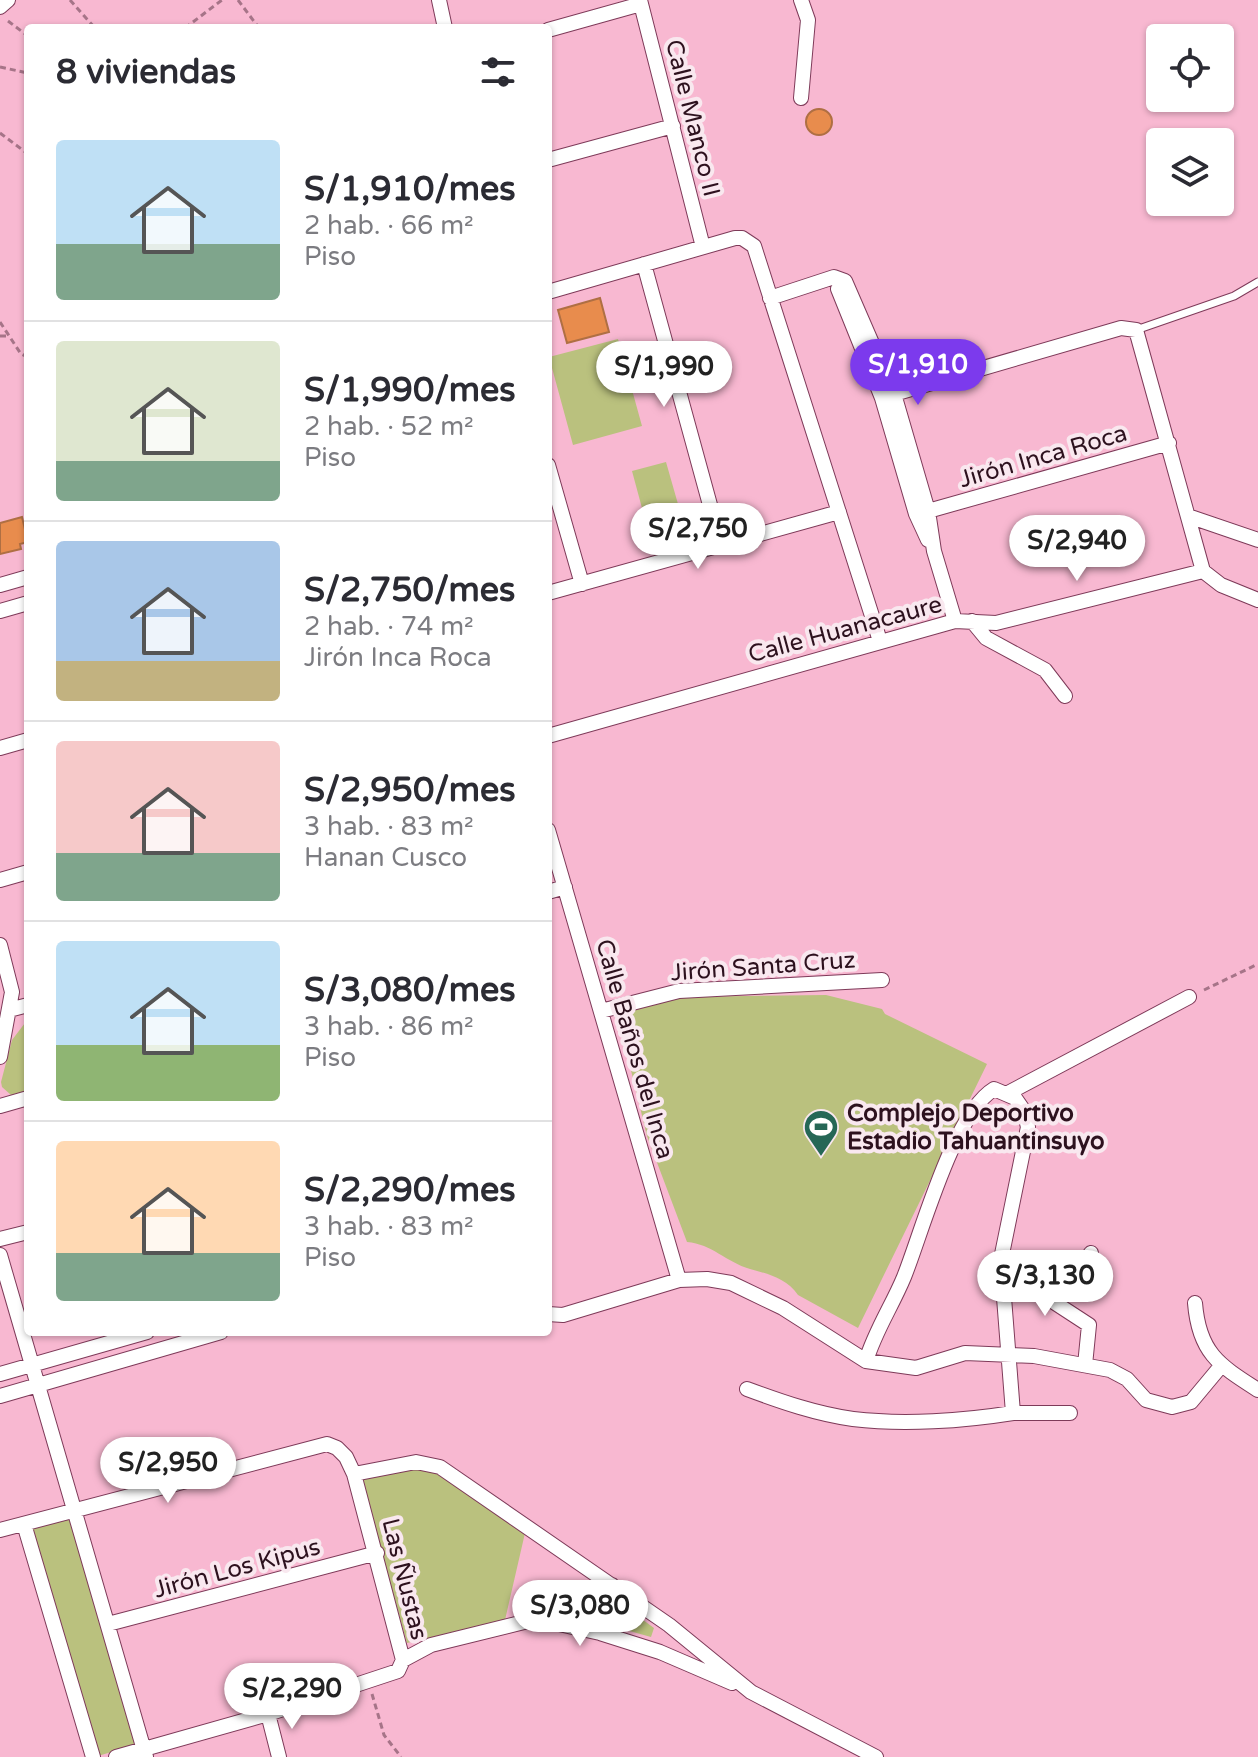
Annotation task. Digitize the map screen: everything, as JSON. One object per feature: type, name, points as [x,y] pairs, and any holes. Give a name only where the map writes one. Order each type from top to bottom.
[{"type":"street","points":[[2,13],[8,0]]},
{"type":"street","points":[[439,0],[444,24]]},
{"type":"street","points":[[801,0],[808,20],[801,98]]},
{"type":"street","points":[[552,29],[641,2]]},
{"type":"street","name":"Calle Manco II","points":[[641,2],[703,247]]},
{"type":"street","points":[[552,159],[673,126]]},
{"type":"street","points":[[552,291],[742,238],[754,246],[880,641]]},
{"type":"street","points":[[644,264],[721,545]]},
{"type":"street","points":[[770,298],[839,279]]},
{"type":"street","points":[[839,279],[894,394],[928,511],[934,551],[955,621]]},
{"type":"street","points":[[839,279],[882,398],[916,514],[934,551]]},
{"type":"street","points":[[894,394],[1121,328],[1136,330],[1203,571],[1221,585],[1258,600]]},
{"type":"street","name":"Jirón Inca Roca","points":[[928,511],[1169,443]]},
{"type":"street","points":[[552,479],[582,584]]},
{"type":"street","points":[[552,592],[839,512]]},
{"type":"street","points":[[1188,516],[1258,540]]},
{"type":"street","name":"Calle Huanacaure","points":[[552,735],[955,621],[996,623],[1203,571]]},
{"type":"street","points":[[0,585],[24,578]]},
{"type":"street","points":[[0,611],[24,604]]},
{"type":"street","points":[[972,621],[986,638],[1045,670],[1065,696]]},
{"type":"street","points":[[0,748],[24,741]]},
{"type":"street","name":"Calle Baños del Inca","points":[[552,843],[679,1280]]},
{"type":"street","points":[[0,880],[24,873]]},
{"type":"street","points":[[552,891],[565,887]]},
{"type":"street","points":[[0,1057],[11,984],[1,953]]},
{"type":"street","name":"Jirón Santa Cruz","points":[[601,1011],[679,991],[882,980]]},
{"type":"street","points":[[1008,1093],[1189,997]]},
{"type":"street","points":[[9,1010],[24,1006]]},
{"type":"street","points":[[866,1361],[875,1332],[903,1279],[956,1143],[982,1096],[994,1089],[1008,1093],[1020,1105],[1028,1127],[1005,1231],[1000,1276],[1010,1353],[1013,1413]]},
{"type":"street","points":[[0,1106],[24,1099]]},
{"type":"street","points":[[0,1239],[24,1233]]},
{"type":"street","points":[[1055,1302],[1091,1253]]},
{"type":"street","points":[[0,1255],[145,1753]]},
{"type":"street","points":[[1000,1276],[1055,1302],[1089,1325],[1085,1365]]},
{"type":"street","points":[[552,1314],[563,1315],[679,1280],[707,1279],[731,1283],[783,1308],[866,1361],[916,1368],[965,1353],[1010,1353],[1085,1365],[1118,1374],[1146,1400],[1172,1407],[1191,1402],[1221,1366]]},
{"type":"street","points":[[1195,1303],[1202,1340],[1221,1366],[1258,1390]]},
{"type":"street","points":[[0,1374],[133,1336]]},
{"type":"street","points":[[0,1396],[207,1336]]},
{"type":"street","points":[[747,1389],[801,1408],[856,1419],[958,1420],[1013,1413],[1070,1413]]},
{"type":"street","name":"Las Ñustas","points":[[74,1509],[327,1444],[337,1448],[354,1474],[403,1660],[398,1671],[369,1682],[145,1753],[116,1757]]},
{"type":"street","points":[[354,1474],[416,1462],[440,1467],[669,1625],[751,1692]]},
{"type":"street","points":[[0,1530],[74,1509]]},
{"type":"street","points":[[24,1524],[93,1757]]},
{"type":"street","name":"Jirón Los Kipus","points":[[108,1624],[377,1553]]},
{"type":"street","points":[[600,1633],[612,1585]]},
{"type":"street","points":[[403,1660],[431,1645],[536,1619],[600,1633],[660,1652],[751,1692],[876,1757]]},
{"type":"street","points":[[660,1652],[669,1625]]},
{"type":"street","points":[[268,1714],[279,1757]]},
{"type":"lane","points":[[1136,330],[1234,296],[1258,282]]},
{"type":"path","points":[[70,0],[91,24]]},
{"type":"path","points":[[190,24],[222,0]]},
{"type":"path","points":[[238,0],[256,24]]},
{"type":"path","points":[[2,13],[24,32]]},
{"type":"path","points":[[0,67],[24,72]]},
{"type":"path","points":[[0,133],[24,151]]},
{"type":"path","points":[[0,322],[24,355]]},
{"type":"path","points":[[0,336],[9,336]]},
{"type":"path","points":[[1189,997],[1258,964]]},
{"type":"path","points":[[369,1682],[384,1735],[401,1757]]},
{"type":"green space","points":[[618,339],[642,426],[573,445],[552,368],[552,356]]},
{"type":"green space","points":[[666,462],[684,525],[649,534],[632,471]]},
{"type":"green space","name":"Complejo Deportivo Estadio Tahuantinsuyo","points":[[826,995],[882,1009],[885,1014],[987,1064],[858,1328],[798,1295],[788,1284],[741,1266],[704,1246],[687,1242],[647,1136],[617,1013],[678,997]]},
{"type":"green space","points":[[24,1024],[24,1092],[11,1095],[1,1082],[12,1040]]},
{"type":"green space","points":[[422,1468],[435,1471],[525,1533],[505,1620],[407,1643],[361,1478]]},
{"type":"green space","points":[[71,1517],[138,1744],[98,1756],[31,1529]]},
{"type":"green space","points":[[616,1600],[654,1628],[651,1637],[608,1625]]},
{"type":"building","points":[[819,109],[828,113],[832,122],[828,131],[819,135],[810,131],[806,122],[810,113]]},
{"type":"building","points":[[600,298],[609,332],[567,343],[558,310]]},
{"type":"building","points":[[22,517],[24,543],[20,544],[21,549],[0,554],[0,523]]},
{"type":"place","name":"Complejo Deportivo Estadio Tahuantinsuyo","points":[[821,1158]]}]
